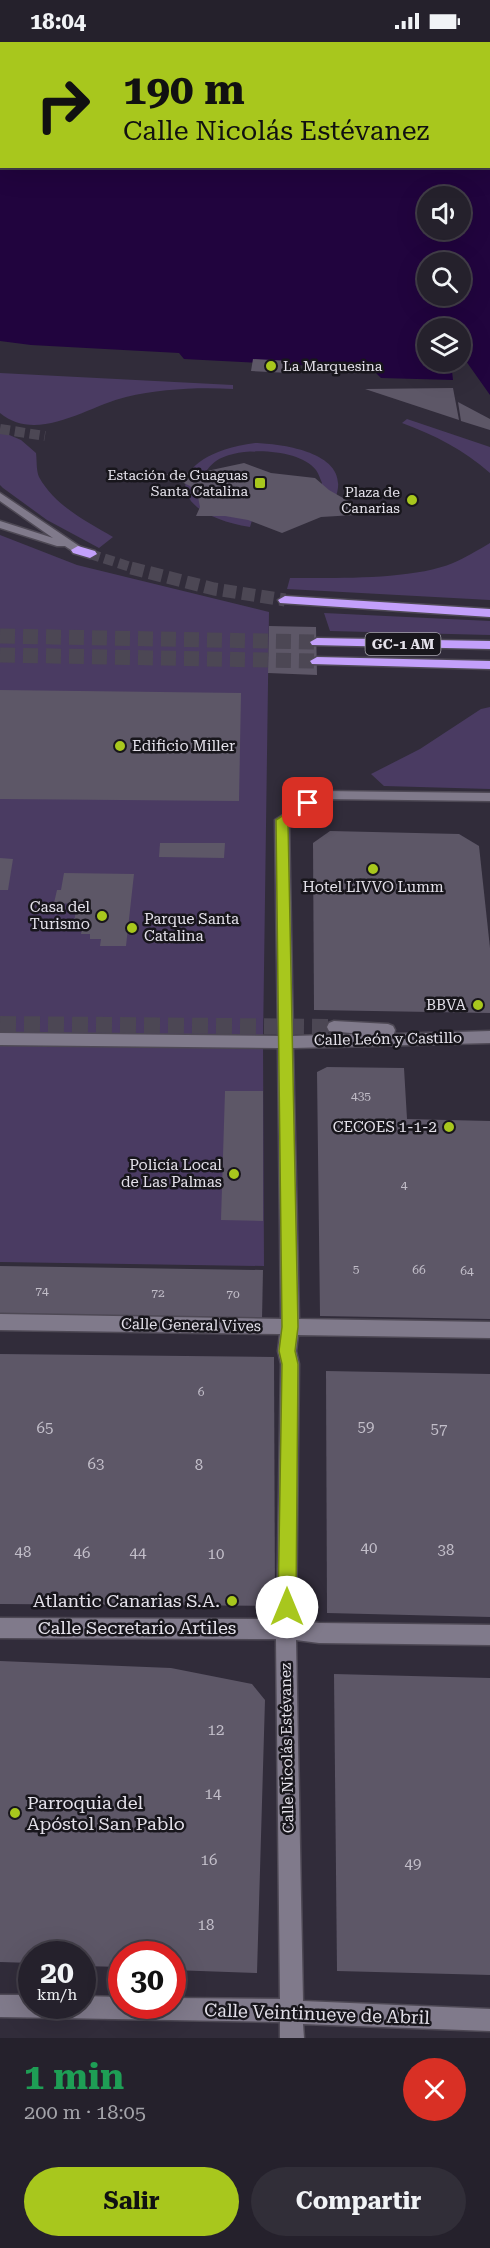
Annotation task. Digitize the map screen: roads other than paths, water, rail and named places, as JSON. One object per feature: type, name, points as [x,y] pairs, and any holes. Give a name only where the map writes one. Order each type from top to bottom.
[{"type":"highway","points":[[285,600],[490,613]]},
{"type":"highway","name":"GC-1 AM","points":[[316,642],[490,645]]},
{"type":"highway","name":"GC-1 AM","points":[[317,661],[490,665]]},
{"type":"street","points":[[0,496],[84,552]]},
{"type":"street","points":[[0,506],[84,552]]},
{"type":"street","points":[[0,524],[84,552]]},
{"type":"street","name":"Calle Nicolás Estévanez","points":[[292,2038],[287,1629],[290,1364],[287,1351],[290,1327],[282,820],[321,795],[490,798]]},
{"type":"street","name":"Calle León y Castillo","points":[[334,1027],[490,1037]]},
{"type":"street","name":"Calle León y Castillo","points":[[0,1039],[285,1042],[490,1037]]},
{"type":"street","name":"Calle General Vives","points":[[0,1322],[490,1330]]},
{"type":"street","name":"Calle Secretario Artiles","points":[[0,1628],[287,1629],[319,1633],[490,1635]]},
{"type":"street","name":"Calle Veintinueve de Abril","points":[[0,2006],[291,2011],[327,2015],[490,2020]]},
{"type":"street","points":[[291,2011],[304,2038]]},
{"type":"tunnel","points":[[0,429],[45,436]]},
{"type":"tunnel","points":[[90,554],[137,569]]},
{"type":"tunnel","points":[[131,568],[214,589],[285,600]]},
{"type":"tunnel","points":[[0,636],[317,642]]},
{"type":"tunnel","points":[[0,655],[317,661]]},
{"type":"tunnel","points":[[0,1024],[334,1027]]},
{"type":"place","name":"La Marquesina","points":[[271,366]]},
{"type":"place","name":"Estación de Guaguas Santa Catalina","points":[[260,483]]},
{"type":"place","name":"Plaza de Canarias","points":[[412,500]]},
{"type":"place","name":"Edificio Miller","points":[[120,746]]},
{"type":"place","name":"Hotel LIVVO Lumm","points":[[373,869]]},
{"type":"place","name":"Casa del Turismo","points":[[102,916]]},
{"type":"place","name":"Parque Santa Catalina","points":[[132,928]]},
{"type":"place","name":"BBVA","points":[[478,1005]]},
{"type":"place","name":"CECOES 1-1-2","points":[[449,1127]]},
{"type":"place","name":"Policía Local de Las Palmas","points":[[234,1174]]},
{"type":"place","name":"Atlantic Canarias S.A.","points":[[232,1601]]},
{"type":"place","name":"Parroquia del Apóstol San Pablo","points":[[15,1813]]}]
